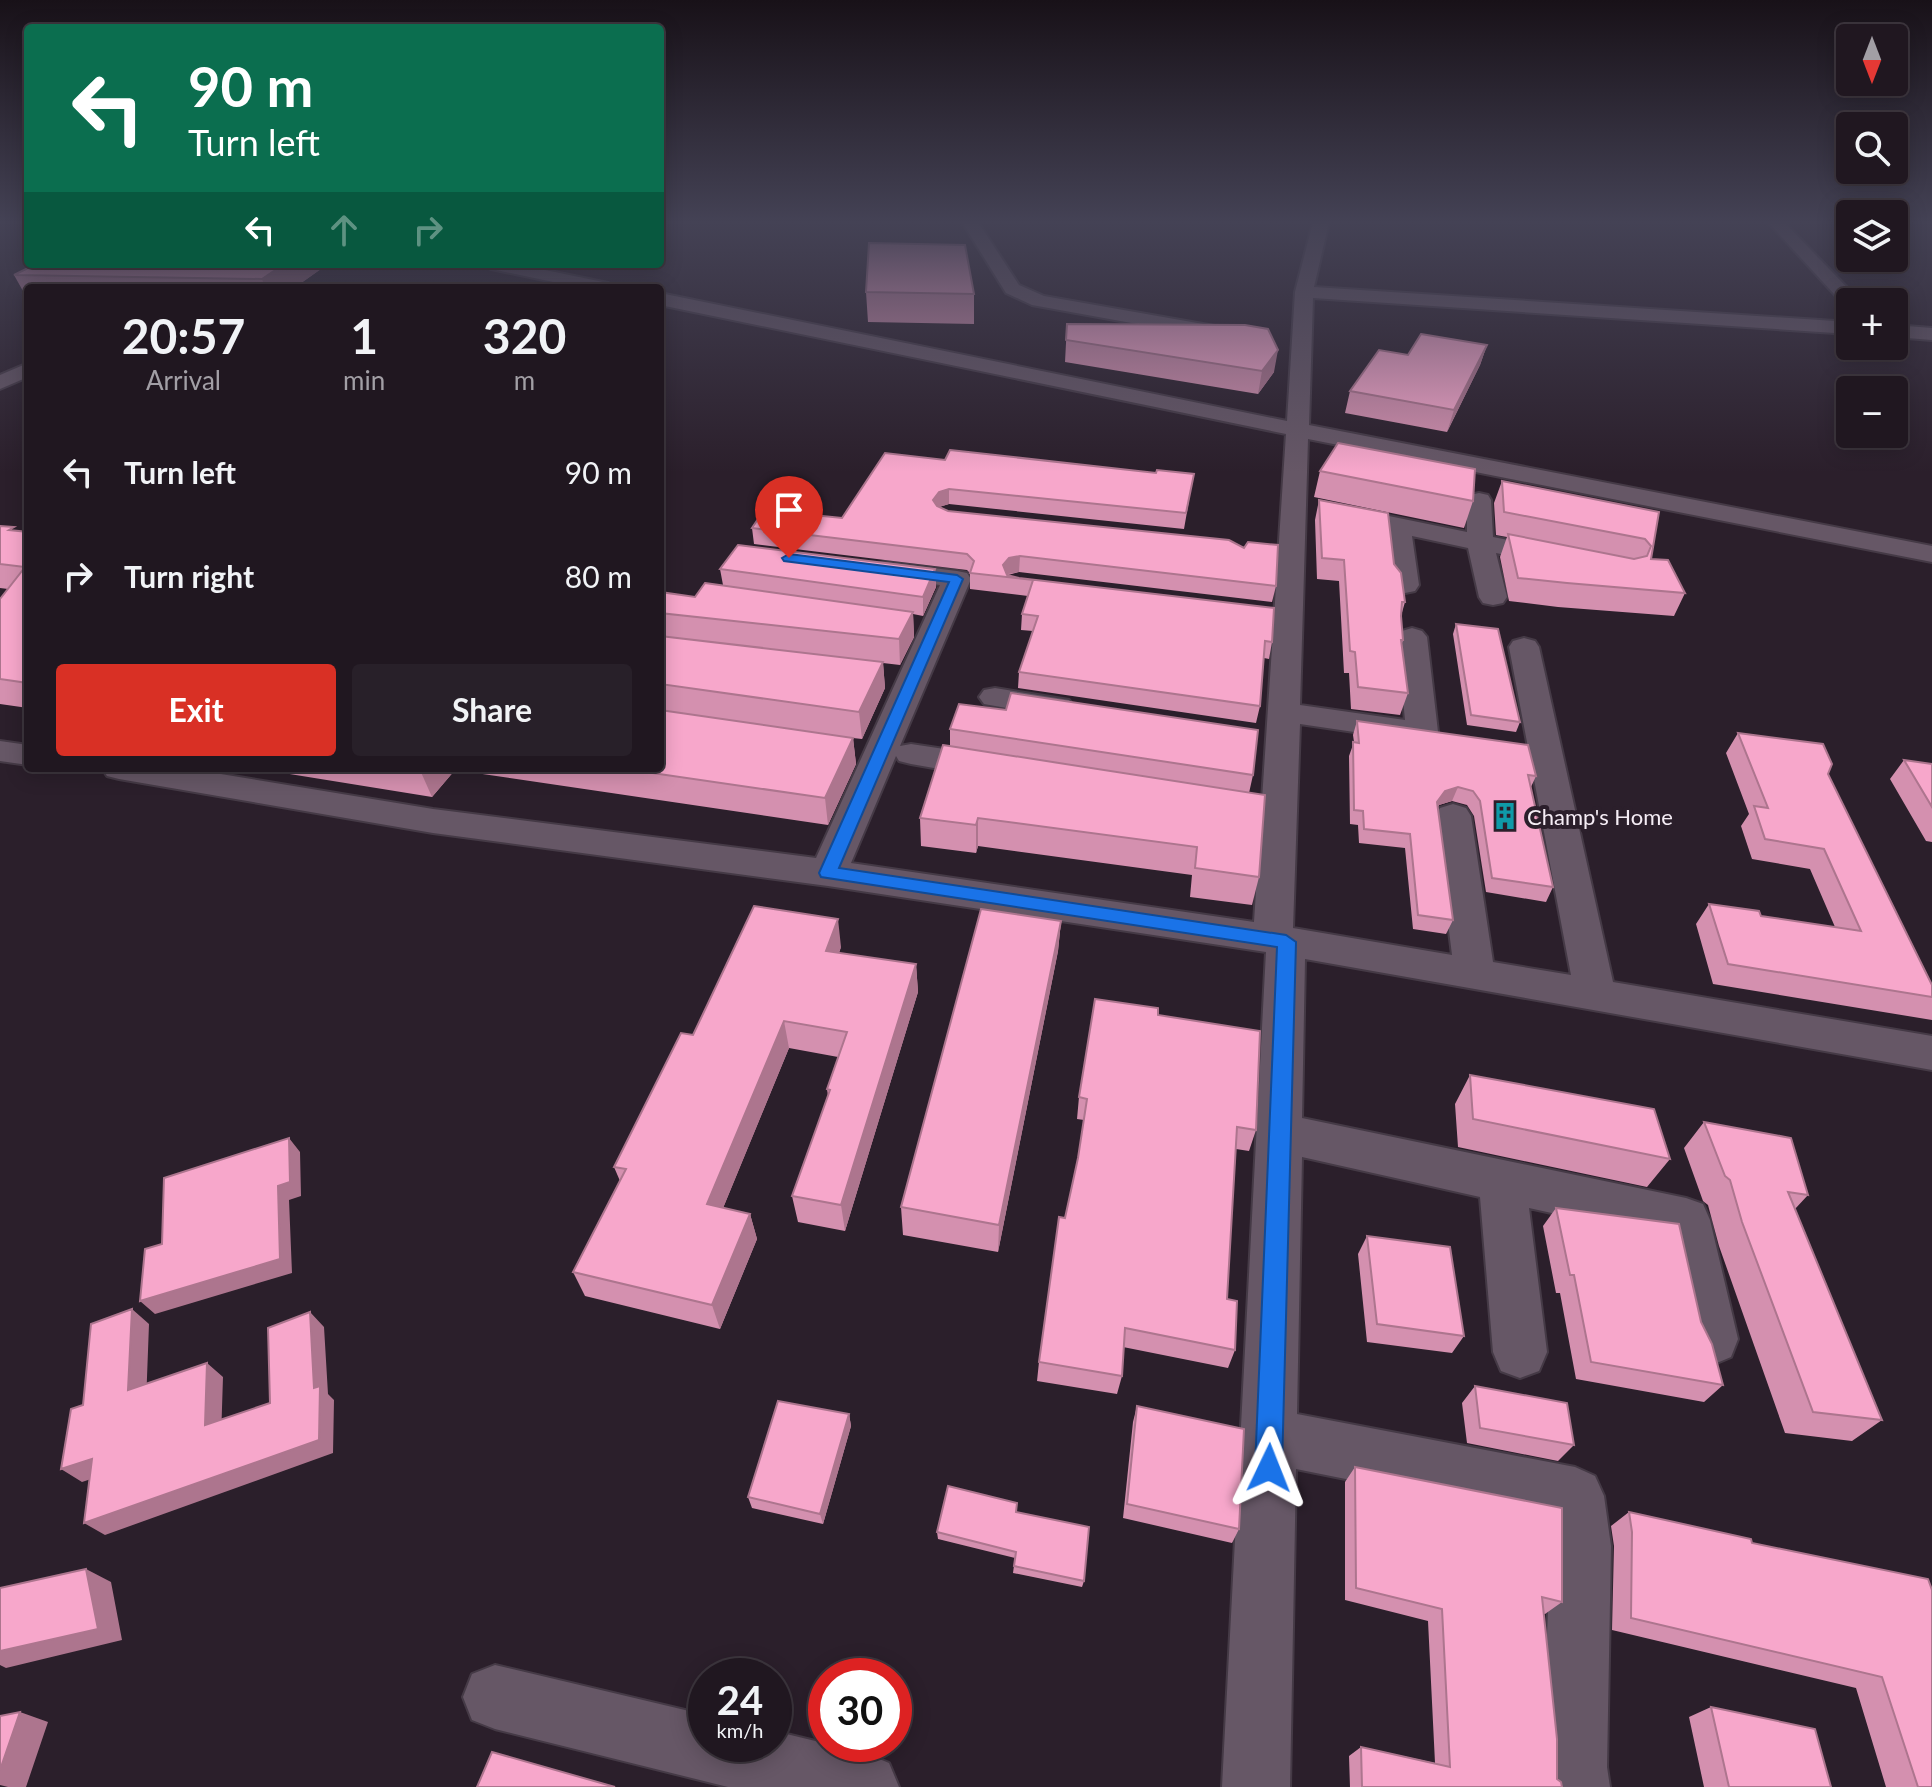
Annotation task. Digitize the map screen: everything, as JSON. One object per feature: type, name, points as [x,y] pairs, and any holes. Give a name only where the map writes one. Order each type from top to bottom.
[{"type":"street","points":[[691,305],[1297,430],[1932,554]]},
{"type":"street","points":[[1064,305],[1240,337]]},
{"type":"street","points":[[1256,1787],[1280,1133],[1280,941],[1265,810],[1273,729],[1273,613],[1292,551],[1297,430],[1294,346],[1302,305]]},
{"type":"street","points":[[1507,305],[1836,327]]},
{"type":"street","points":[[1908,332],[1932,334]]},
{"type":"street","points":[[0,383],[24,371]]},
{"type":"street","points":[[1479,500],[1480,542],[1493,597]]},
{"type":"street","points":[[1294,505],[1581,562]]},
{"type":"street","points":[[1397,525],[1405,585]]},
{"type":"street","points":[[1261,548],[1292,551]]},
{"type":"street","points":[[828,873],[879,754],[897,678],[920,627],[957,579],[852,566]]},
{"type":"street","points":[[1273,729],[1438,734],[1412,637]]},
{"type":"street","points":[[1524,647],[1530,747],[1595,995]]},
{"type":"street","points":[[995,697],[1086,711]]},
{"type":"street","points":[[0,751],[24,754]]},
{"type":"street","points":[[879,754],[1016,771]]},
{"type":"street","points":[[169,772],[270,780],[433,821],[828,873],[1280,941],[1932,1053]]},
{"type":"street","points":[[1453,816],[1475,975]]},
{"type":"street","points":[[1280,1133],[1686,1220],[1712,1339]]},
{"type":"street","points":[[1502,1181],[1520,1352]]},
{"type":"street","points":[[1270,1436],[1575,1496],[1581,1546],[1574,1767],[1576,1787]]},
{"type":"street","points":[[495,1697],[865,1787]]},
{"type":"building","points":[[1067,324],[1245,325],[1268,329],[1278,350],[1262,371],[1066,340]]},
{"type":"building","points":[[1421,334],[1487,345],[1454,410],[1350,391],[1379,350],[1408,355]]},
{"type":"building","points":[[1338,443],[1475,469],[1473,501],[1320,471]]},
{"type":"building","points":[[950,450],[1156,473],[1157,470],[1194,474],[1186,513],[949,489],[939,492],[933,500],[937,506],[948,511],[1229,540],[1244,548],[1248,542],[1278,545],[1276,586],[1020,556],[1009,558],[1003,565],[1007,575],[1019,578],[1274,608],[1272,642],[1265,641],[1260,706],[1019,672],[1038,616],[1022,614],[1033,580],[970,573],[974,561],[967,554],[752,528],[764,510],[842,518],[885,453],[945,460]]},
{"type":"building","points":[[1502,481],[1659,512],[1651,559],[1668,560],[1685,593],[1518,578],[1508,534],[1634,559],[1647,556],[1651,546],[1645,539],[1504,512]]},
{"type":"building","points":[[1319,500],[1388,513],[1394,564],[1401,573],[1405,602],[1402,602],[1401,640],[1408,693],[1358,687],[1355,652],[1350,651],[1344,560],[1322,558]]},
{"type":"building","points":[[0,526],[24,532],[24,567],[0,564]]},
{"type":"building","points":[[738,545],[935,569],[923,597],[720,569]]},
{"type":"building","points":[[24,568],[24,682],[0,679],[0,599]]},
{"type":"building","points":[[705,583],[913,612],[899,639],[664,613],[664,593],[695,597]]},
{"type":"building","points":[[1456,624],[1498,629],[1520,722],[1471,715]]},
{"type":"building","points":[[664,636],[883,662],[859,712],[664,685]]},
{"type":"building","points":[[1011,693],[1258,730],[1253,775],[950,729],[959,704],[1006,710]]},
{"type":"building","points":[[664,711],[853,738],[825,798],[646,772],[664,772]]},
{"type":"building","points":[[1357,721],[1528,745],[1536,776],[1528,775],[1553,887],[1492,878],[1480,801],[1473,791],[1458,787],[1445,791],[1437,802],[1453,920],[1418,915],[1410,834],[1364,829],[1363,811],[1354,810],[1353,742],[1359,743]]},
{"type":"building","points":[[1738,733],[1823,744],[1832,764],[1828,774],[1932,985],[1932,997],[1728,964],[1709,904],[1759,911],[1761,916],[1861,931],[1824,849],[1765,839],[1754,806],[1768,808]]},
{"type":"building","points":[[943,745],[1265,795],[1259,877],[1195,868],[1197,847],[978,818],[976,825],[920,818]]},
{"type":"building","points":[[1904,760],[1932,764],[1932,807]]},
{"type":"building","points":[[754,906],[838,919],[826,951],[916,964],[841,1205],[792,1196],[847,1032],[784,1021],[707,1204],[750,1214],[712,1305],[573,1272],[626,1169],[614,1167],[681,1033],[693,1035]]},
{"type":"building","points":[[981,909],[1061,921],[999,1225],[901,1207]]},
{"type":"building","points":[[1095,999],[1158,1008],[1158,1015],[1260,1031],[1256,1130],[1237,1127],[1227,1299],[1237,1301],[1235,1350],[1125,1328],[1122,1376],[1039,1362],[1059,1217],[1065,1218],[1078,1158],[1087,1099],[1079,1097]]},
{"type":"building","points":[[1470,1075],[1654,1109],[1670,1159],[1473,1119]]},
{"type":"building","points":[[1704,1122],[1791,1138],[1808,1195],[1788,1192],[1882,1420],[1813,1412],[1742,1222],[1730,1180],[1725,1176]]},
{"type":"building","points":[[289,1138],[290,1182],[278,1186],[280,1259],[140,1301],[145,1249],[162,1244],[164,1178]]},
{"type":"building","points":[[1556,1208],[1679,1224],[1701,1322],[1712,1344],[1723,1385],[1591,1362],[1574,1275],[1570,1275]]},
{"type":"building","points":[[1367,1236],[1450,1247],[1464,1336],[1377,1324]]},
{"type":"building","points":[[132,1309],[128,1390],[207,1363],[205,1425],[270,1403],[268,1328],[310,1312],[314,1388],[320,1386],[319,1440],[84,1523],[92,1459],[61,1469],[71,1409],[83,1405],[91,1324]]},
{"type":"building","points":[[1475,1386],[1567,1403],[1574,1445],[1480,1428]]},
{"type":"building","points":[[778,1401],[849,1414],[820,1514],[748,1497]]},
{"type":"building","points":[[1137,1406],[1244,1429],[1239,1529],[1127,1504]]},
{"type":"building","points":[[1355,1467],[1562,1508],[1562,1602],[1542,1597],[1557,1739],[1557,1779],[1562,1787],[1362,1787],[1361,1747],[1450,1767],[1442,1609],[1356,1588]]},
{"type":"building","points":[[948,1486],[1017,1503],[1016,1512],[1089,1527],[1084,1581],[1014,1566],[1016,1552],[937,1532]]},
{"type":"building","points":[[1629,1512],[1751,1539],[1752,1543],[1928,1579],[1932,1590],[1932,1787],[1918,1787],[1882,1677],[1631,1618],[1632,1532]]},
{"type":"building","points":[[86,1569],[98,1629],[0,1651],[0,1588]]},
{"type":"building","points":[[1711,1707],[1815,1729],[1831,1787],[1729,1787]]},
{"type":"building","points":[[20,1712],[0,1770],[0,1716]]},
{"type":"building","points":[[492,1752],[615,1787],[477,1787]]},
{"type":"place","name":"Champ's Home","points":[[1505,816]]},
{"type":"route","points":[[789,558],[957,579],[828,873],[1286,942],[1269,1468]]}]
